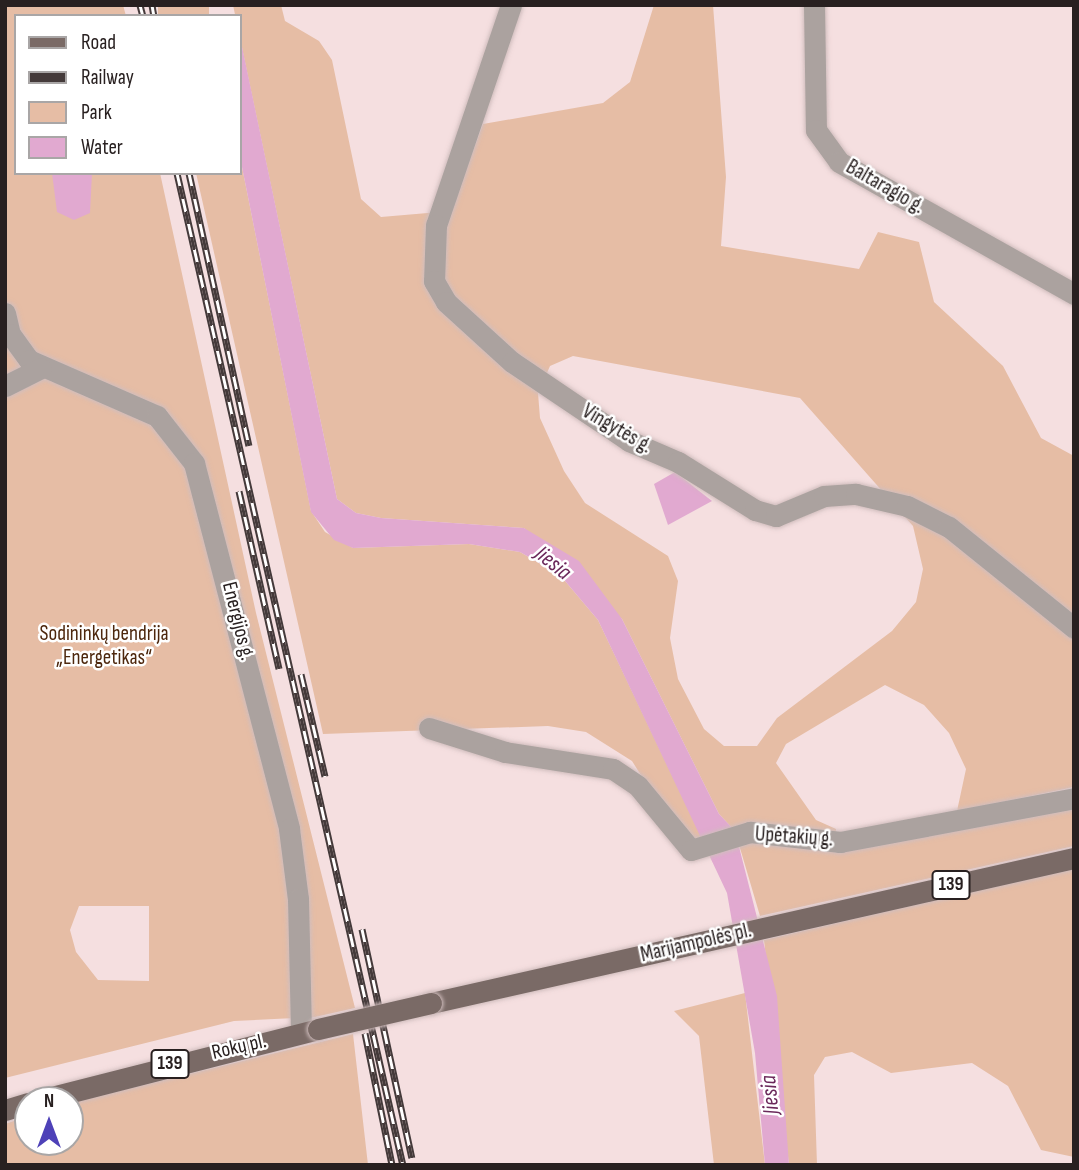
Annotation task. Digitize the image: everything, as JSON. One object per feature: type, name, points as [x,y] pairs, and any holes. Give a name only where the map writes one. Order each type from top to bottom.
[{"type":"main road","name":"Marijampolės pl.","points":[[309,1031],[1074,858]]},
{"type":"main road","name":"Rokų pl.","points":[[84,1089],[309,1031]]},
{"type":"street","name":"Vingytės g.","points":[[511,5],[436,225],[434,281],[446,302],[478,337],[608,427],[755,510],[776,516],[824,496],[856,494],[907,506],[949,527],[1074,628]]},
{"type":"street","name":"Baltaragio g.","points":[[814,5],[816,130],[839,162],[1074,294]]},
{"type":"street","name":"Energijos g.","points":[[5,313],[20,349],[41,368],[158,416],[194,463],[289,829],[309,1031]]},
{"type":"street","points":[[5,386],[41,368]]},
{"type":"street","name":"Upėtakių g.","points":[[429,728],[505,752],[613,769],[659,809],[684,848],[701,848],[732,836],[840,842],[1074,798]]},
{"type":"green space","name":"Sodininkų bendrija „Energetikas“","points":[[5,5],[123,5],[125,14],[14,14],[14,175],[160,175],[256,613],[355,1008],[315,1017],[234,1021],[5,1078]],"holes":[[[79,906],[149,906],[149,981],[98,980],[76,952],[70,930]]]},
{"type":"green space","points":[[158,5],[209,5],[209,14],[158,14]]},
{"type":"green space","points":[[233,5],[281,5],[285,21],[319,41],[332,60],[361,199],[381,217],[451,211],[483,124],[603,103],[630,82],[654,5],[713,5],[726,177],[721,246],[859,269],[878,232],[919,242],[934,302],[1003,366],[1041,438],[1074,456],[1074,787],[957,811],[966,769],[949,733],[924,705],[885,685],[786,744],[776,763],[816,820],[836,829],[836,836],[770,842],[832,847],[1074,805],[1074,846],[760,916],[735,831],[719,814],[622,619],[524,528],[381,518],[356,513],[337,499],[242,48],[242,14],[235,14]],"holes":[[[573,356],[800,398],[913,526],[923,569],[916,602],[892,631],[777,718],[757,746],[724,746],[704,729],[678,679],[670,638],[678,581],[668,556],[585,503],[564,471],[540,418],[538,393],[550,366]]]},
{"type":"green space","points":[[242,167],[311,511],[325,532],[353,548],[469,544],[520,552],[560,575],[598,620],[703,840],[681,839],[632,761],[586,732],[548,726],[323,734],[196,175],[242,175]]},
{"type":"green space","points":[[1074,868],[1074,1157],[1041,1150],[1008,1086],[972,1063],[891,1073],[852,1052],[825,1057],[814,1075],[817,1165],[789,1165],[764,940]]},
{"type":"green space","points":[[745,993],[765,1165],[714,1165],[699,1036],[674,1011]]},
{"type":"green space","points":[[353,1034],[368,1165],[5,1165],[5,1124],[14,1121],[14,1156],[84,1156],[84,1100]]},
{"type":"water","name":"Jiesia","points":[[242,47],[337,499],[356,513],[381,518],[524,528],[579,561],[622,619],[719,814],[735,831],[777,996],[789,1165],[765,1165],[755,1053],[727,893],[598,620],[560,575],[520,552],[469,544],[353,548],[334,540],[311,512],[242,167]]},
{"type":"water","points":[[52,175],[92,175],[90,213],[74,220],[57,212]]},
{"type":"water","points":[[675,472],[712,501],[668,525],[654,484]]},
{"type":"waterway","points":[[31,5],[86,5]]},
{"type":"railway","points":[[140,5],[142,14]]},
{"type":"railway","points":[[152,5],[154,14]]},
{"type":"railway","points":[[177,175],[403,1165]]},
{"type":"railway","points":[[189,175],[249,445]]},
{"type":"railway","points":[[239,491],[279,669]]},
{"type":"railway","points":[[301,674],[325,776]]},
{"type":"railway","points":[[362,929],[412,1158]]},
{"type":"railway","points":[[365,1033],[392,1165]]}]
